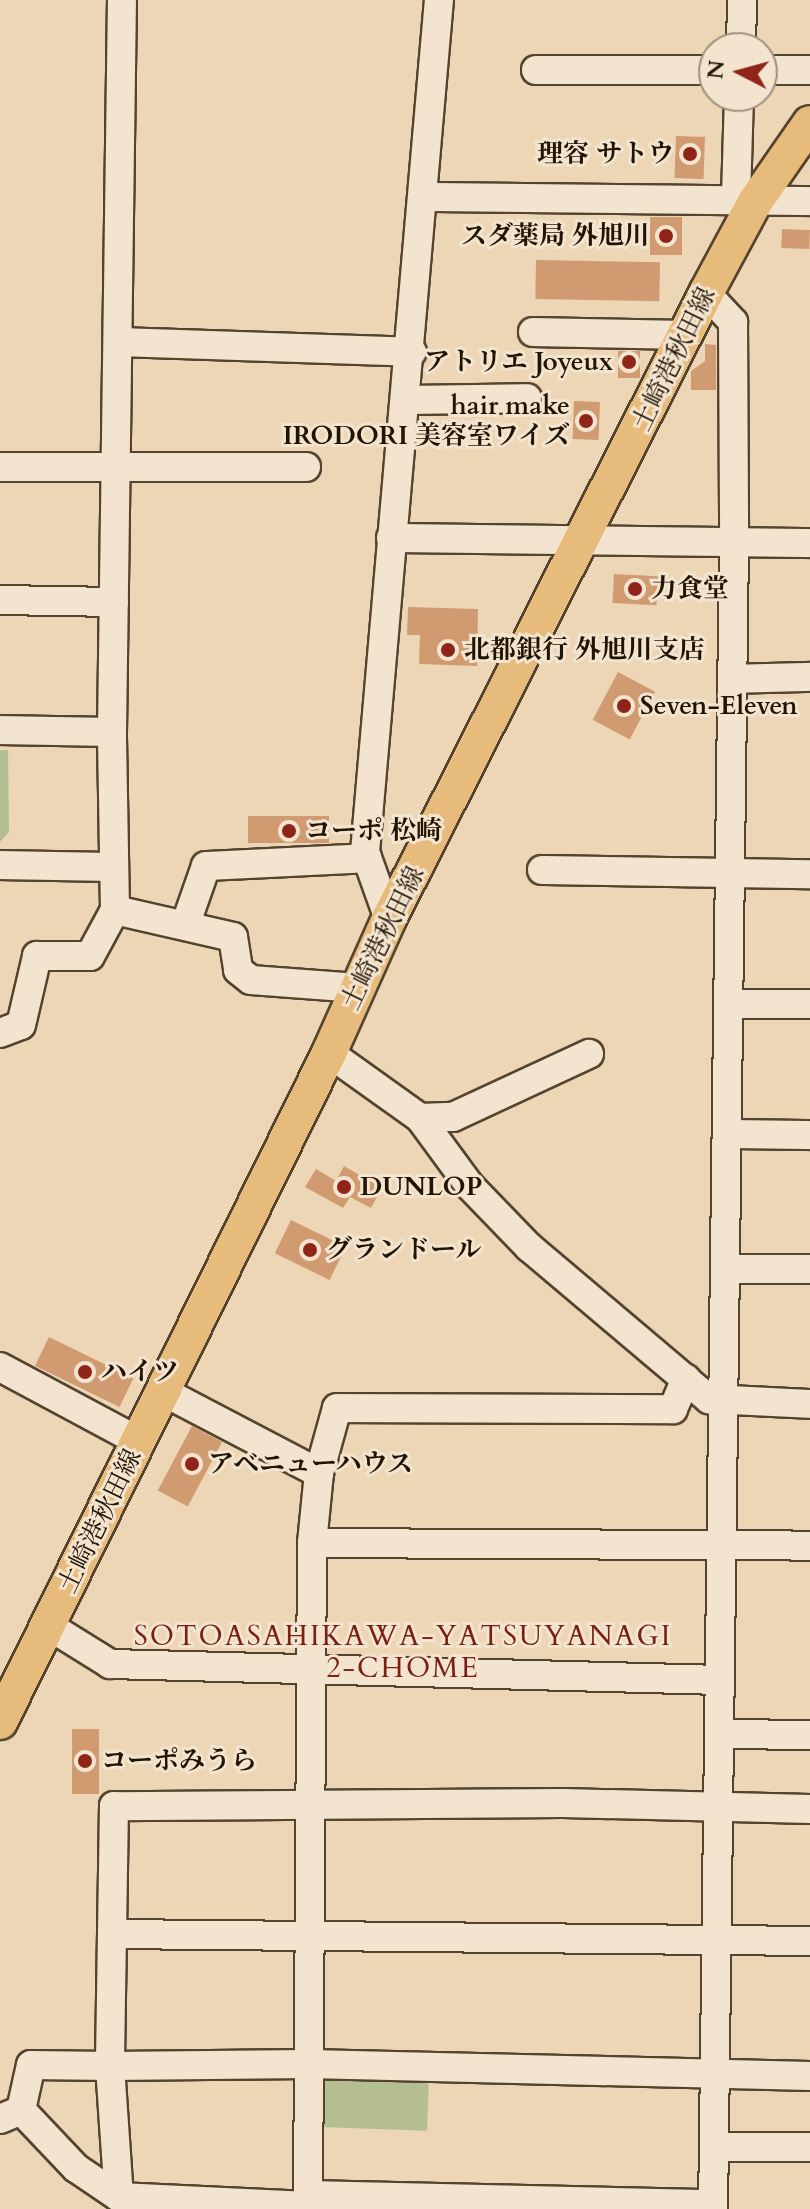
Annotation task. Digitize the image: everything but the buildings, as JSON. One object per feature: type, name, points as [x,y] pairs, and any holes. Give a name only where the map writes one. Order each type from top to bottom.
[{"type":"main road","name":"土崎港秋田線","points":[[0,1722],[329,1053],[389,919],[583,543],[706,293],[746,199],[810,123]]},
{"type":"street","points":[[0,1033],[21,1025],[37,956],[90,956],[115,910],[112,732],[122,0]]},
{"type":"street","points":[[389,919],[367,858],[391,538],[412,352],[439,0]]},
{"type":"street","points":[[741,32],[742,0]]},
{"type":"street","points":[[536,70],[698,70]]},
{"type":"street","points":[[778,70],[810,70]]},
{"type":"street","points":[[740,112],[746,199]]},
{"type":"street","points":[[424,197],[810,201]]},
{"type":"street","points":[[706,293],[733,322],[734,543],[733,679],[728,1004],[727,1134],[721,1545],[720,1680],[716,1940],[715,2077],[713,2206],[159,2204],[119,2197],[76,2168],[10,2114],[31,2065],[309,2064],[715,2077],[810,2076]]},
{"type":"street","points":[[533,332],[685,335]]},
{"type":"street","points":[[118,342],[412,352]]},
{"type":"street","points":[[406,400],[527,398]]},
{"type":"street","points":[[0,467],[306,467]]},
{"type":"street","points":[[391,538],[583,543],[810,543]]},
{"type":"street","points":[[0,600],[114,602]]},
{"type":"street","points":[[733,679],[810,677]]},
{"type":"street","points":[[0,730],[112,732]]},
{"type":"street","points":[[186,923],[206,866],[367,858]]},
{"type":"street","points":[[0,865],[112,867]]},
{"type":"street","points":[[542,870],[810,874]]},
{"type":"street","points":[[115,910],[186,923],[233,937],[238,970],[251,980],[358,988]]},
{"type":"street","points":[[728,1004],[810,1004]]},
{"type":"street","points":[[329,1053],[420,1118],[470,1186],[529,1247],[709,1399],[723,1403],[810,1404]]},
{"type":"street","points":[[420,1118],[453,1117],[589,1054]]},
{"type":"street","points":[[727,1134],[810,1135]]},
{"type":"street","points":[[725,1269],[810,1269]]},
{"type":"street","points":[[0,1367],[138,1441]]},
{"type":"street","points":[[308,2203],[312,1543],[319,1473],[337,1408],[673,1409],[686,1379]]},
{"type":"street","points":[[164,1392],[319,1473]]},
{"type":"street","points":[[312,1543],[810,1546]]},
{"type":"street","points":[[49,1626],[110,1664],[311,1673],[720,1680]]},
{"type":"street","points":[[719,1734],[810,1735]]},
{"type":"street","points":[[119,2197],[110,2066],[114,1806],[718,1805],[810,1809]]},
{"type":"street","points":[[112,1934],[810,1941]]},
{"type":"street","points":[[714,2147],[810,2147]]},
{"type":"green space","points":[[0,750],[8,750],[9,832],[0,842]]},
{"type":"green space","points":[[322,2074],[429,2078],[427,2131],[320,2127]]},
{"type":"place","name":"理容 サトウ","points":[[690,154]]},
{"type":"place","name":"スダ薬局 外旭川","points":[[666,236]]},
{"type":"place","name":"アトリエ Joyeux","points":[[629,362]]},
{"type":"place","name":"hair make IRODORI 美容室ワイズ","points":[[586,421]]},
{"type":"place","name":"力食堂","points":[[635,589]]},
{"type":"place","name":"北都銀行 外旭川支店","points":[[448,650]]},
{"type":"place","name":"Seven-Eleven","points":[[624,706]]},
{"type":"place","name":"コーポ 松崎","points":[[289,831]]},
{"type":"place","name":"DUNLOP","points":[[344,1187]]},
{"type":"place","name":"グランドール","points":[[310,1250]]},
{"type":"place","name":"ハイツ","points":[[85,1372]]},
{"type":"place","name":"アベニューハウス","points":[[192,1464]]},
{"type":"place","name":"コーポみうら","points":[[85,1761]]},
{"type":"district","name":"SOTOASAHIKAWA-YATSUYANAGI 2-CHOME","points":[[403,1652]]}]
